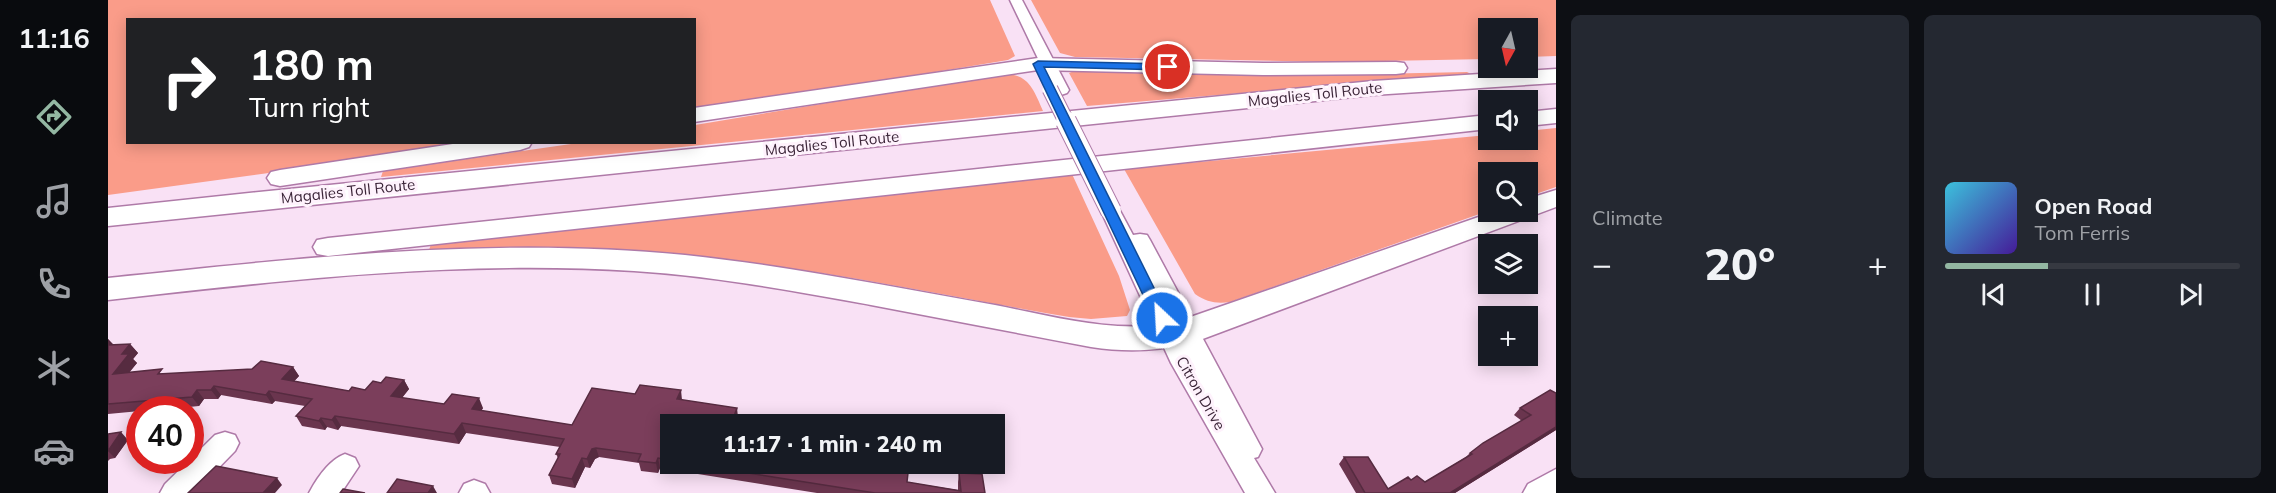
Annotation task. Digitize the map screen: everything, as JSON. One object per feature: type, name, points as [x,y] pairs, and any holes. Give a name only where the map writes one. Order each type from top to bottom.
[{"type":"highway","points":[[1538,64],[1556,63]]},
{"type":"highway","points":[[696,114],[1043,64],[1274,69],[1478,66]]},
{"type":"highway","name":"Magalies Toll Route","points":[[108,217],[1373,88],[1556,76]]},
{"type":"highway","points":[[1538,117],[1556,116]]},
{"type":"highway","points":[[108,272],[1478,123]]},
{"type":"highway","points":[[108,202],[400,162],[508,144]]},
{"type":"highway","points":[[1538,204],[1556,198]]},
{"type":"highway","points":[[108,289],[300,268],[419,261],[571,258],[718,268],[1133,341],[1179,334],[1491,222]]},
{"type":"street","name":"Citron Drive","points":[[1006,0],[1056,89],[1179,334],[1269,493]]},
{"type":"street","name":"Citron Drive","points":[[1016,0],[1043,64]]},
{"type":"street","name":"Citron Drive","points":[[1179,334],[1183,363],[1260,493]]},
{"type":"street","points":[[175,493],[225,443]]},
{"type":"street","points":[[324,493],[345,466]]},
{"type":"street","points":[[1538,493],[1556,481]]},
{"type":"shaded area","points":[[108,0],[990,0],[1015,56],[1008,60],[696,112],[696,18],[126,18],[126,144],[482,144],[108,195]]},
{"type":"shaded area","points":[[1031,0],[1556,0],[1556,56],[1538,57],[1538,18],[1478,18],[1478,59],[1332,62],[1075,57],[1060,53]]},
{"type":"shaded area","points":[[1077,70],[1327,75],[1467,72],[1471,74],[1087,106],[1069,73]]},
{"type":"shaded area","points":[[1001,74],[1010,74],[1024,79],[1043,111],[381,177],[383,171],[571,144],[696,144],[696,125]]},
{"type":"shaded area","points":[[1556,128],[1556,187],[1538,193],[1538,162],[1478,162],[1478,215],[1225,303],[1212,302],[1195,294],[1124,169],[1478,136],[1478,150],[1538,150],[1538,130]]},
{"type":"shaded area","points":[[1072,174],[1119,276],[1130,310],[1127,316],[1091,319],[1069,317],[804,270],[679,255],[572,249],[429,250],[431,244]]},
{"type":"building","points":[[130,344],[122,354],[129,354],[113,374],[162,369],[158,374],[252,369],[261,361],[293,367],[282,379],[349,391],[352,387],[365,390],[373,381],[381,383],[386,377],[404,380],[391,396],[444,404],[452,394],[479,398],[472,409],[572,425],[592,388],[635,394],[640,385],[681,390],[677,399],[737,408],[735,414],[660,414],[660,458],[656,463],[638,461],[641,454],[596,448],[592,449],[587,459],[582,458],[572,479],[549,475],[560,454],[556,454],[564,439],[462,423],[454,434],[335,416],[332,420],[321,418],[319,421],[296,416],[312,399],[269,391],[266,395],[214,386],[211,390],[197,390],[193,396],[126,396],[126,402],[108,404],[108,345]]},
{"type":"building","points":[[1550,390],[1556,393],[1556,427],[1450,493],[1365,493],[1344,457],[1368,457],[1388,489],[1408,477],[1411,480],[1417,476],[1425,482],[1472,454],[1470,453],[1483,443],[1531,415],[1520,408]]},
{"type":"building","points":[[121,432],[108,451],[108,434]]},
{"type":"building","points":[[216,466],[277,478],[263,493],[188,493]]},
{"type":"building","points":[[754,474],[908,474],[907,482],[961,491],[959,474],[982,474],[985,493],[875,493]]},
{"type":"building","points":[[397,479],[433,486],[428,493],[387,493]]},
{"type":"building","points":[[343,489],[365,493],[340,493]]},
{"type":"route","points":[[1162,318],[1038,64],[1168,67]]}]
